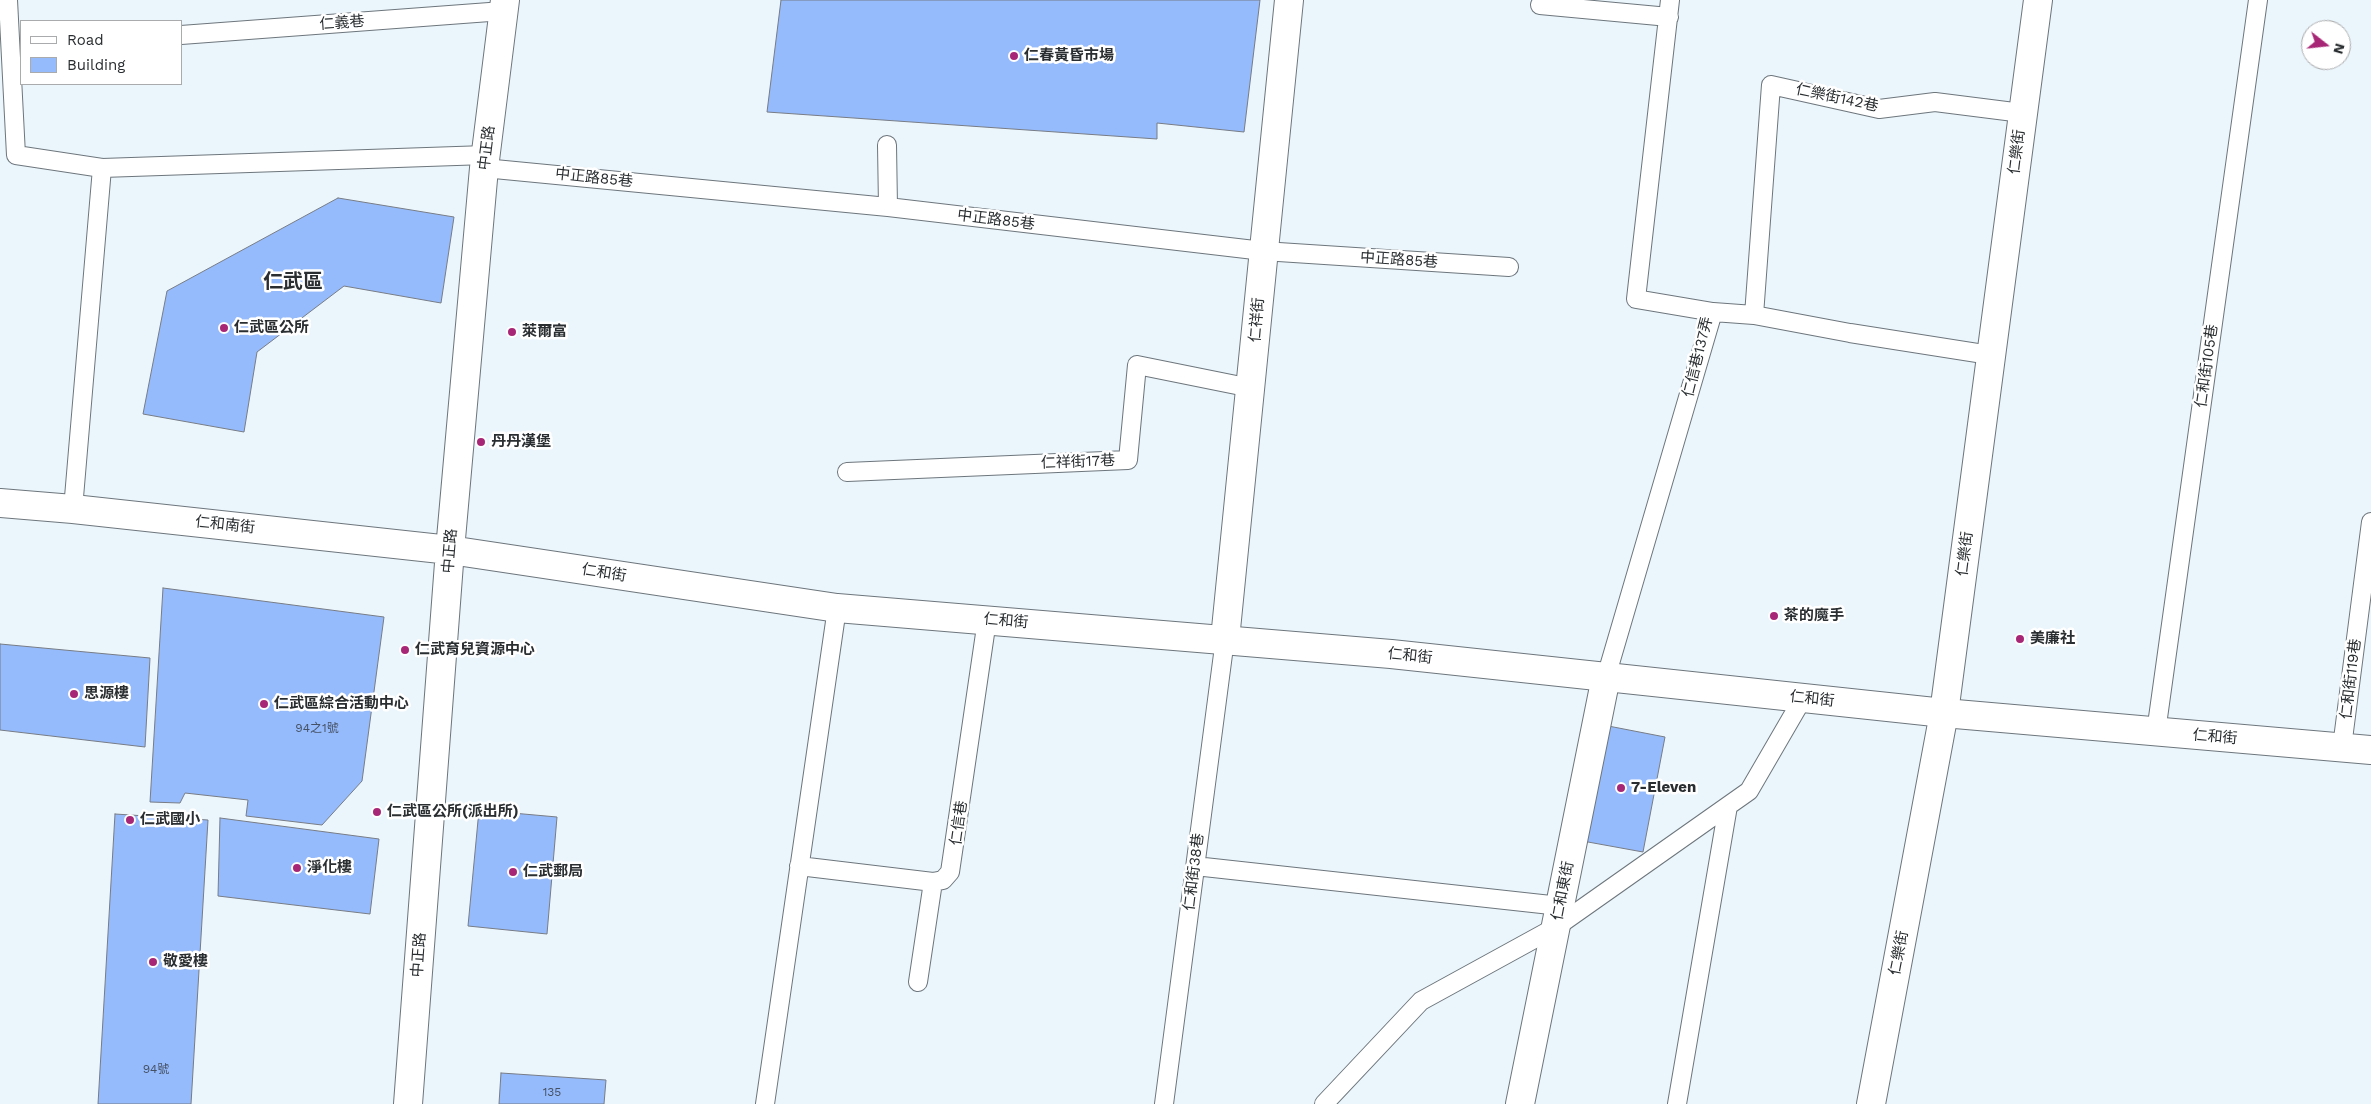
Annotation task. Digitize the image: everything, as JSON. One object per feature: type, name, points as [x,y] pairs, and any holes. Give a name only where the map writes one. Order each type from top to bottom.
[{"type":"street","name":"仁祥街","points":[[1224,639],[1289,0]]},
{"type":"street","name":"仁樂街","points":[[1871,1104],[1944,714],[2038,0]]},
{"type":"street","name":"中正路","points":[[408,1104],[450,550],[485,161],[504,5]]},
{"type":"street","name":"仁和南街","points":[[0,503],[73,509],[450,550]]},
{"type":"street","name":"仁和街","points":[[450,550],[836,608],[1391,654],[1944,714],[2371,750]]},
{"type":"street","name":"仁和東街","points":[[1520,1104],[1606,677]]},
{"type":"lane","points":[[8,0],[11,48]]},
{"type":"lane","name":"仁和街105巷","points":[[2156,732],[2258,0]]},
{"type":"lane","name":"仁義巷","points":[[182,35],[504,5]]},
{"type":"lane","points":[[1540,5],[1670,8]]},
{"type":"lane","name":"仁信巷137弄","points":[[1606,677],[1713,312],[1636,299],[1670,8]]},
{"type":"lane","name":"中正路85巷","points":[[11,48],[16,155],[102,168],[485,161],[1263,251],[1509,267]]},
{"type":"lane","name":"仁樂街142巷","points":[[1754,315],[1772,84],[1879,109],[1935,102],[2022,113]]},
{"type":"lane","points":[[887,145],[888,207]]},
{"type":"lane","points":[[73,509],[102,168]]},
{"type":"lane","points":[[1713,312],[1754,315],[1850,333],[1990,355]]},
{"type":"lane","name":"仁祥街17巷","points":[[847,472],[1128,460],[1137,365],[1251,388]]},
{"type":"lane","name":"仁和街119巷","points":[[2342,747],[2371,522]]},
{"type":"lane","points":[[765,1104],[836,608]]},
{"type":"lane","name":"仁信巷","points":[[933,882],[943,880],[950,872],[953,861],[987,620]]},
{"type":"lane","name":"仁和街38巷","points":[[1164,1104],[1224,639]]},
{"type":"lane","points":[[1324,1104],[1421,1001],[1558,916],[1749,791],[1803,698]]},
{"type":"lane","points":[[1677,1104],[1728,806]]},
{"type":"lane","points":[[799,866],[933,882],[918,982]]},
{"type":"lane","points":[[1195,866],[1558,916]]},
{"type":"building","name":"仁春黃昏市場","points":[[781,0],[1260,0],[1244,132],[1157,123],[1157,139],[767,112]]},
{"type":"building","name":"仁武區公所","points":[[338,198],[454,217],[441,303],[344,286],[257,352],[244,432],[143,414],[167,291]]},
{"type":"building","name":"仁武區綜合活動中心","points":[[163,588],[384,617],[362,781],[322,825],[246,816],[248,800],[185,793],[180,803],[150,802]]},
{"type":"building","name":"思源樓","points":[[0,644],[150,658],[145,747],[0,730]]},
{"type":"building","name":"7-Eleven","points":[[1598,724],[1665,737],[1643,852],[1577,840]]},
{"type":"building","name":"仁武郵局","points":[[479,810],[557,817],[547,934],[468,926]]},
{"type":"building","name":"敬愛樓","points":[[115,814],[208,820],[191,1104],[98,1104]]},
{"type":"building","name":"淨化樓","points":[[220,818],[379,839],[370,914],[218,896]]},
{"type":"building","points":[[501,1073],[606,1080],[604,1104],[499,1104]]},
{"type":"place","name":"仁春黃昏市場","points":[[1014,56]]},
{"type":"place","name":"仁武區公所","points":[[224,328]]},
{"type":"place","name":"萊爾富","points":[[512,332]]},
{"type":"place","name":"丹丹漢堡","points":[[481,442]]},
{"type":"place","name":"茶的魔手","points":[[1774,616]]},
{"type":"place","name":"美廉社","points":[[2020,639]]},
{"type":"place","name":"仁武育兒資源中心","points":[[405,650]]},
{"type":"place","name":"思源樓","points":[[74,694]]},
{"type":"place","name":"仁武區綜合活動中心","points":[[264,704]]},
{"type":"place","name":"7-Eleven","points":[[1621,788]]},
{"type":"place","name":"仁武區公所(派出所)","points":[[377,812]]},
{"type":"place","name":"仁武國小","points":[[130,820]]},
{"type":"place","name":"淨化樓","points":[[297,868]]},
{"type":"place","name":"仁武郵局","points":[[513,872]]},
{"type":"place","name":"敬愛樓","points":[[153,962]]},
{"type":"district","name":"仁武區","points":[[293,282]]}]
